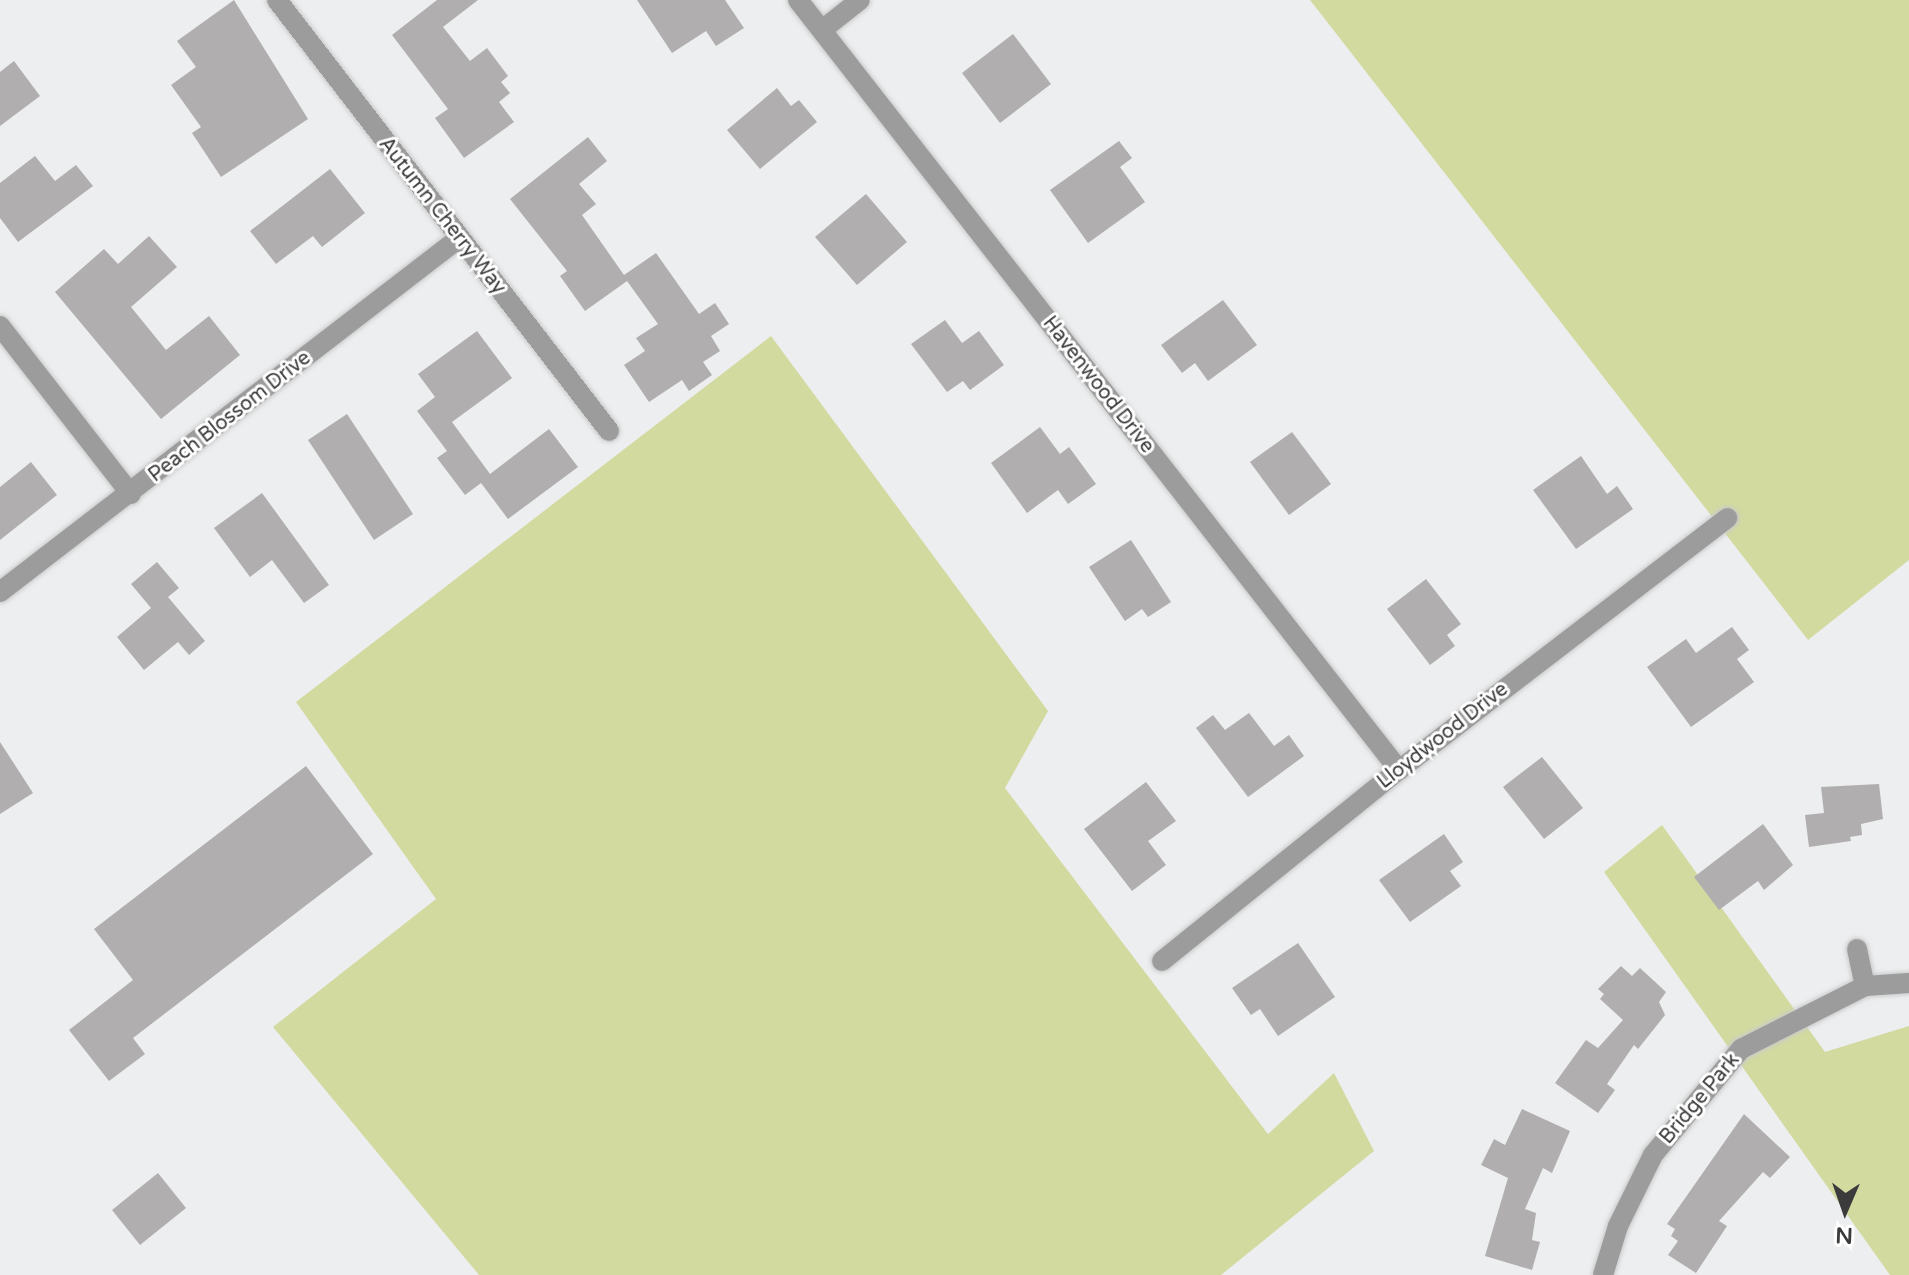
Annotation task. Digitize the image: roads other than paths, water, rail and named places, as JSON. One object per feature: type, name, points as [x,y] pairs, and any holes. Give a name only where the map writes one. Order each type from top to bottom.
[{"type":"street","name":"Autumn Cherry Way","points":[[277,0],[458,239],[609,431]]},
{"type":"street","name":"Havenwood Drive","points":[[798,0],[1399,770]]},
{"type":"street","points":[[822,30],[860,0]]},
{"type":"street","name":"Peach Blossom Drive","points":[[0,592],[458,239]]},
{"type":"street","points":[[0,326],[131,494]]},
{"type":"street","name":"Lloydwood Drive","points":[[1162,961],[1399,770],[1728,518]]},
{"type":"street","points":[[1857,949],[1865,986]]},
{"type":"street","name":"Bridge Park","points":[[1603,1275],[1618,1226],[1653,1155],[1698,1095],[1741,1049],[1865,986],[1909,983]]}]
